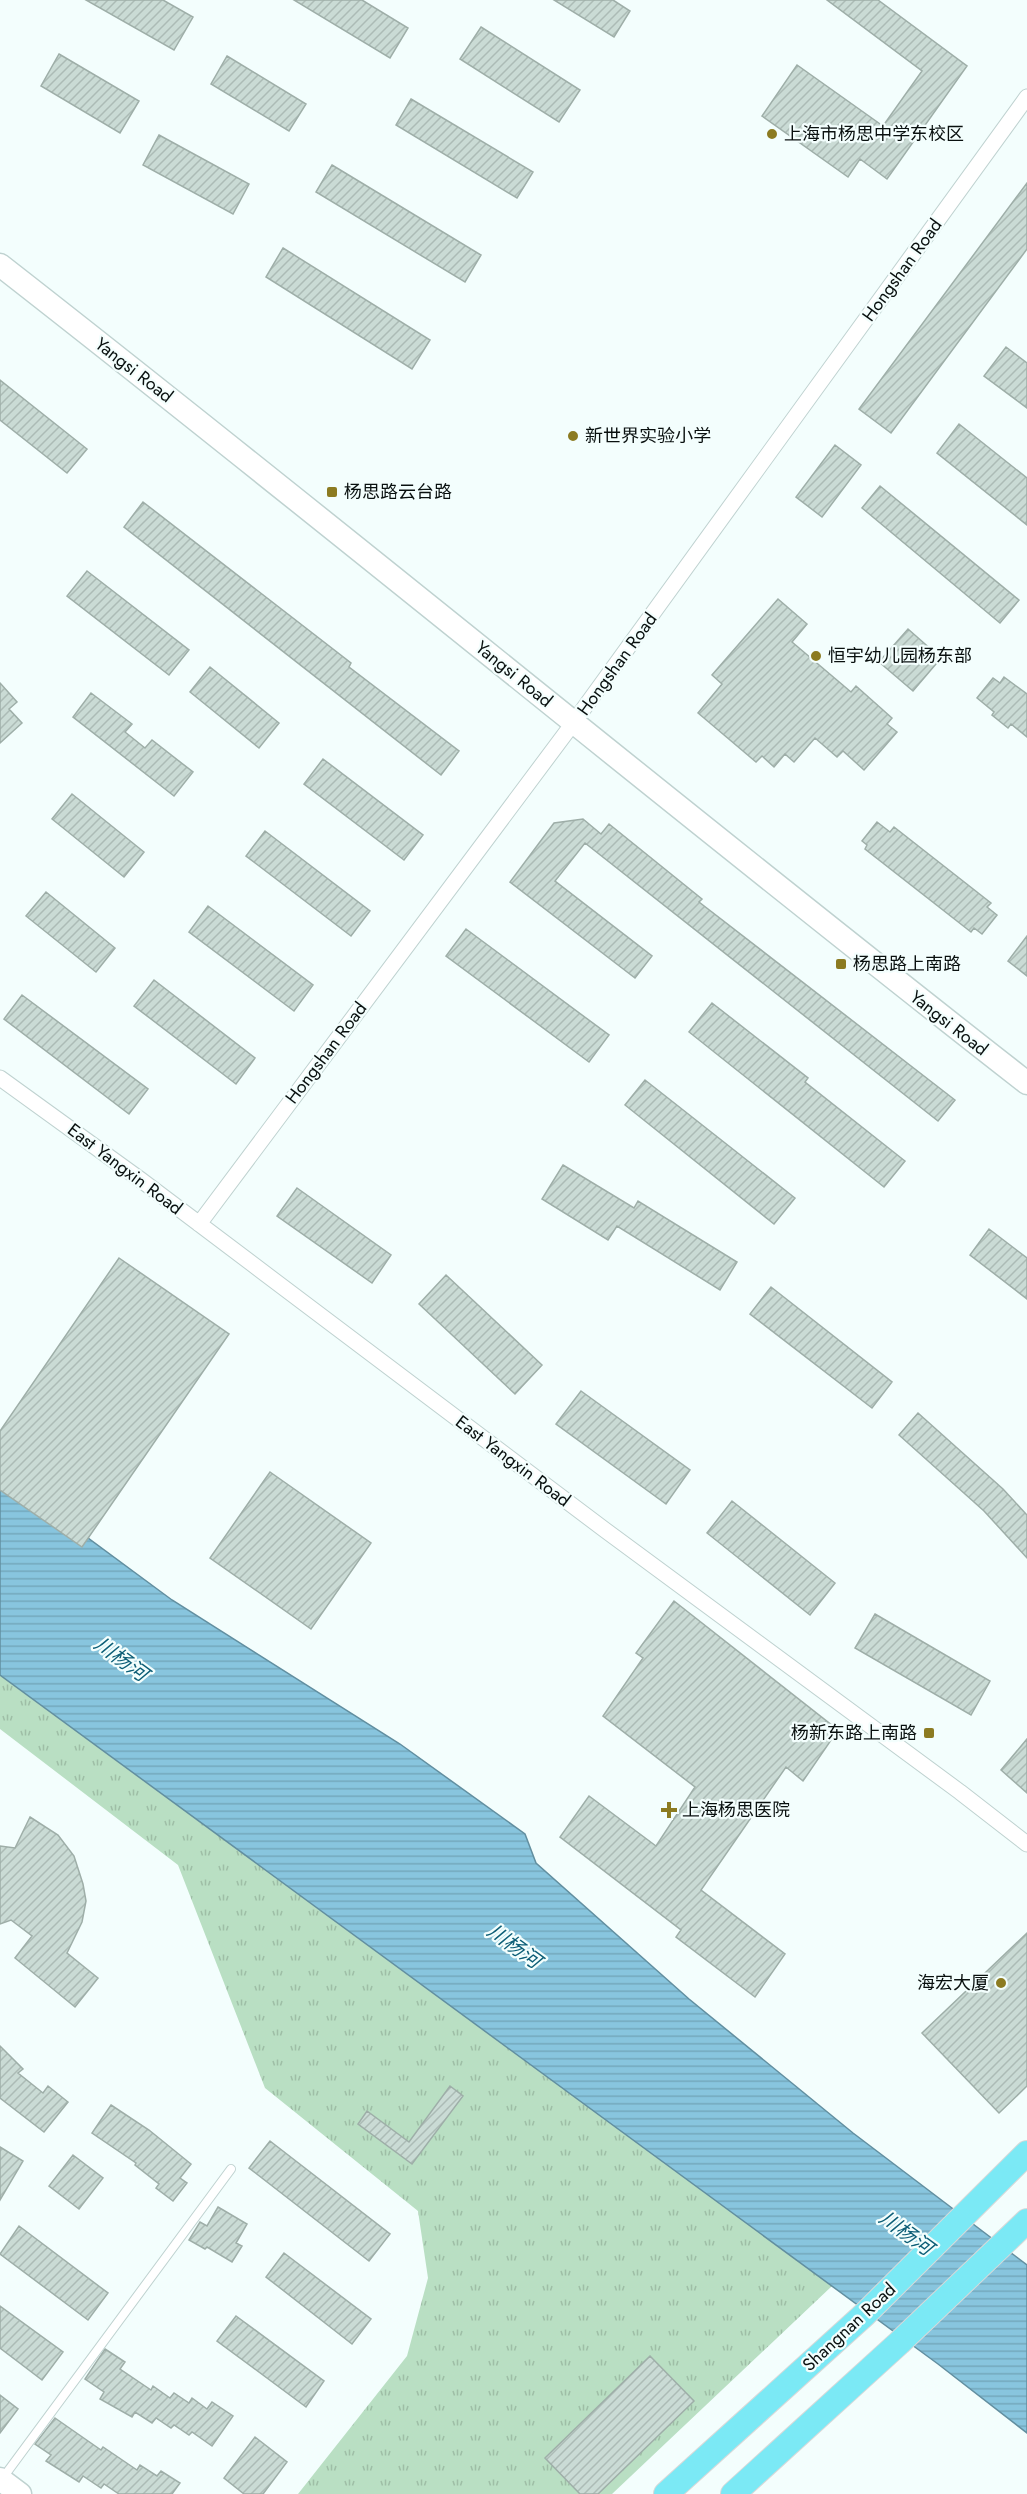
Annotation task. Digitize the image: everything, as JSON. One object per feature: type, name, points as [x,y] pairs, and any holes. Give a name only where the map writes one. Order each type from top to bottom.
[{"type":"main road","name":"Shangnan Road","points":[[666,2494],[865,2314],[1027,2153]]},
{"type":"main road","points":[[733,2494],[899,2343],[1024,2224]]},
{"type":"street","name":"Hongshan Road","points":[[199,1224],[574,722],[1027,97]]},
{"type":"street","name":"Yangsi Road","points":[[0,265],[302,504],[886,974],[1027,1083]]},
{"type":"street","name":"East Yangxin Road","points":[[0,1078],[199,1224],[1027,1844]]},
{"type":"street","points":[[1,2480],[20,2494]]},
{"type":"lane","points":[[1,2480],[231,2169]]},
{"type":"green space","points":[[0,1675],[832,2286],[612,2494],[298,2494],[407,2356],[428,2278],[418,2211],[265,2088],[178,1865],[0,1729]]},
{"type":"water","name":"川杨河","points":[[0,1473],[172,1600],[400,1744],[525,1834],[536,1863],[689,1999],[853,2133],[1027,2265],[1027,2433],[938,2364],[0,1675]]},
{"type":"building","points":[[86,0],[163,0],[193,17],[174,50]]},
{"type":"building","points":[[294,0],[362,0],[408,28],[390,58]]},
{"type":"building","points":[[554,0],[613,0],[630,11],[614,37]]},
{"type":"building","points":[[827,0],[878,0],[967,66],[887,179],[860,159],[848,177],[762,116],[797,65],[883,126],[922,71]]},
{"type":"building","points":[[481,27],[580,90],[559,122],[460,59]]},
{"type":"building","points":[[59,54],[139,101],[120,133],[41,86]]},
{"type":"building","points":[[227,56],[306,104],[289,131],[211,84]]},
{"type":"building","points":[[411,99],[533,172],[517,198],[396,125]]},
{"type":"building","points":[[159,135],[249,184],[233,214],[143,165]]},
{"type":"building","points":[[332,165],[481,255],[465,282],[316,192]]},
{"type":"building","points":[[1027,183],[1027,249],[891,433],[859,409]]},
{"type":"building","points":[[283,248],[430,340],[412,369],[266,277]]},
{"type":"building","points":[[1006,347],[1027,363],[1027,408],[984,376]]},
{"type":"building","points":[[0,380],[87,449],[67,473],[0,420]]},
{"type":"building","points":[[959,424],[1027,478],[1027,525],[937,453]]},
{"type":"building","points":[[835,445],[861,465],[822,517],[796,497]]},
{"type":"building","points":[[880,486],[1019,600],[1000,623],[862,508]]},
{"type":"building","points":[[143,502],[351,663],[349,667],[459,751],[441,775],[124,527]]},
{"type":"building","points":[[87,571],[189,650],[169,675],[67,596]]},
{"type":"building","points":[[778,599],[807,624],[792,642],[851,692],[856,686],[892,718],[887,724],[897,732],[864,770],[843,751],[837,757],[815,738],[794,762],[785,754],[774,767],[762,756],[756,762],[698,713],[722,684],[712,675]]},
{"type":"building","points":[[908,629],[941,658],[913,691],[879,662]]},
{"type":"building","points":[[210,667],[279,723],[259,748],[190,692]]},
{"type":"building","points":[[1004,677],[1027,694],[1027,737],[1011,724],[1008,728],[977,698],[993,678],[1000,683]]},
{"type":"building","points":[[0,683],[17,702],[9,709],[22,723],[0,743]]},
{"type":"building","points":[[91,693],[132,724],[125,732],[145,748],[152,740],[193,772],[174,796],[73,717]]},
{"type":"building","points":[[323,759],[423,835],[404,860],[304,784]]},
{"type":"building","points":[[72,794],[144,852],[124,877],[52,819]]},
{"type":"building","points":[[583,819],[601,834],[609,824],[702,899],[699,902],[955,1100],[938,1121],[585,843],[555,881],[652,956],[635,978],[510,882],[554,823]]},
{"type":"building","points":[[877,822],[890,832],[894,827],[991,903],[987,907],[997,915],[982,934],[974,928],[971,932],[865,849],[867,845],[862,841]]},
{"type":"building","points":[[265,831],[370,911],[351,936],[246,856]]},
{"type":"building","points":[[46,892],[115,948],[96,972],[26,916]]},
{"type":"building","points":[[208,906],[313,985],[294,1011],[189,932]]},
{"type":"building","points":[[466,929],[609,1035],[589,1062],[446,956]]},
{"type":"building","points":[[1027,936],[1027,976],[1008,961]]},
{"type":"building","points":[[154,980],[255,1058],[236,1084],[134,1006]]},
{"type":"building","points":[[22,995],[148,1089],[129,1114],[4,1019]]},
{"type":"building","points":[[712,1003],[808,1078],[805,1082],[905,1161],[884,1187],[689,1032]]},
{"type":"building","points":[[645,1080],[795,1198],[774,1224],[625,1105]]},
{"type":"building","points":[[563,1165],[634,1208],[638,1201],[737,1262],[720,1290],[617,1226],[608,1240],[542,1199]]},
{"type":"building","points":[[297,1188],[391,1255],[372,1283],[277,1216]]},
{"type":"building","points":[[989,1229],[1027,1258],[1027,1299],[970,1255]]},
{"type":"building","points":[[119,1258],[229,1334],[82,1547],[0,1490],[0,1431]]},
{"type":"building","points":[[446,1275],[542,1365],[515,1394],[419,1304]]},
{"type":"building","points":[[771,1287],[892,1382],[872,1408],[750,1314]]},
{"type":"building","points":[[581,1391],[690,1470],[666,1504],[556,1424]]},
{"type":"building","points":[[918,1413],[1003,1489],[1027,1515],[1027,1558],[984,1511],[899,1435]]},
{"type":"building","points":[[270,1472],[371,1543],[311,1629],[210,1558]]},
{"type":"building","points":[[732,1501],[835,1583],[810,1615],[707,1533]]},
{"type":"building","points":[[674,1601],[838,1730],[803,1781],[786,1767],[701,1890],[785,1954],[755,1997],[676,1937],[681,1930],[560,1837],[589,1796],[656,1846],[695,1787],[603,1716],[643,1658],[636,1653]]},
{"type":"building","points":[[875,1614],[990,1681],[971,1715],[855,1648]]},
{"type":"building","points":[[1027,1739],[1027,1793],[1001,1770]]},
{"type":"building","points":[[30,1817],[58,1835],[74,1856],[83,1884],[86,1901],[82,1922],[67,1953],[98,1978],[75,2007],[15,1958],[32,1936],[11,1920],[0,1924],[0,1846],[15,1848]]},
{"type":"building","name":"海宏大厦","points":[[1027,1933],[1027,2086],[999,2113],[922,2033]]},
{"type":"building","points":[[0,2046],[23,2069],[18,2073],[43,2093],[48,2086],[68,2102],[44,2132],[0,2098]]},
{"type":"building","points":[[450,2086],[463,2096],[412,2164],[358,2124],[367,2111],[409,2142]]},
{"type":"building","points":[[111,2105],[149,2130],[191,2164],[180,2178],[187,2183],[173,2201],[156,2188],[159,2184],[135,2165],[136,2163],[92,2133]]},
{"type":"building","points":[[270,2141],[390,2234],[369,2261],[249,2168]]},
{"type":"building","points":[[0,2147],[23,2161],[0,2200]]},
{"type":"building","points":[[73,2155],[103,2178],[79,2209],[49,2186]]},
{"type":"building","points":[[218,2207],[247,2224],[236,2243],[242,2246],[232,2262],[207,2247],[205,2249],[189,2240],[200,2222],[207,2226]]},
{"type":"building","points":[[19,2226],[108,2293],[88,2320],[0,2254]]},
{"type":"building","points":[[284,2253],[371,2319],[352,2344],[266,2277]]},
{"type":"building","points":[[0,2306],[63,2352],[42,2380],[0,2348]]},
{"type":"building","points":[[236,2316],[324,2381],[306,2407],[217,2341]]},
{"type":"building","points":[[105,2349],[125,2362],[120,2369],[151,2390],[153,2386],[170,2398],[174,2393],[189,2403],[192,2398],[207,2409],[212,2402],[233,2416],[212,2446],[192,2432],[189,2435],[174,2425],[171,2428],[156,2418],[152,2423],[135,2412],[132,2417],[100,2399],[104,2392],[85,2379]]},
{"type":"building","points":[[650,2356],[694,2401],[598,2494],[580,2494],[545,2458]]},
{"type":"building","points":[[0,2395],[18,2409],[0,2433]]},
{"type":"building","points":[[55,2418],[101,2450],[103,2447],[137,2470],[140,2465],[157,2476],[161,2471],[180,2483],[172,2494],[119,2494],[104,2484],[101,2488],[83,2476],[79,2482],[46,2461],[51,2455],[35,2444]]},
{"type":"building","points":[[255,2437],[287,2462],[263,2494],[244,2494],[224,2478]]},
{"type":"place","name":"上海市杨思中学东校区","points":[[772,134]]},
{"type":"place","name":"新世界实验小学","points":[[573,436]]},
{"type":"place","name":"杨思路云台路","points":[[332,492]]},
{"type":"place","name":"恒宇幼儿园杨东部","points":[[816,656]]},
{"type":"place","name":"杨思路上南路","points":[[841,964]]},
{"type":"place","name":"杨新东路上南路","points":[[929,1733]]},
{"type":"place","name":"上海杨思医院","points":[[669,1810]]},
{"type":"place","name":"海宏大厦","points":[[1001,1983]]}]
